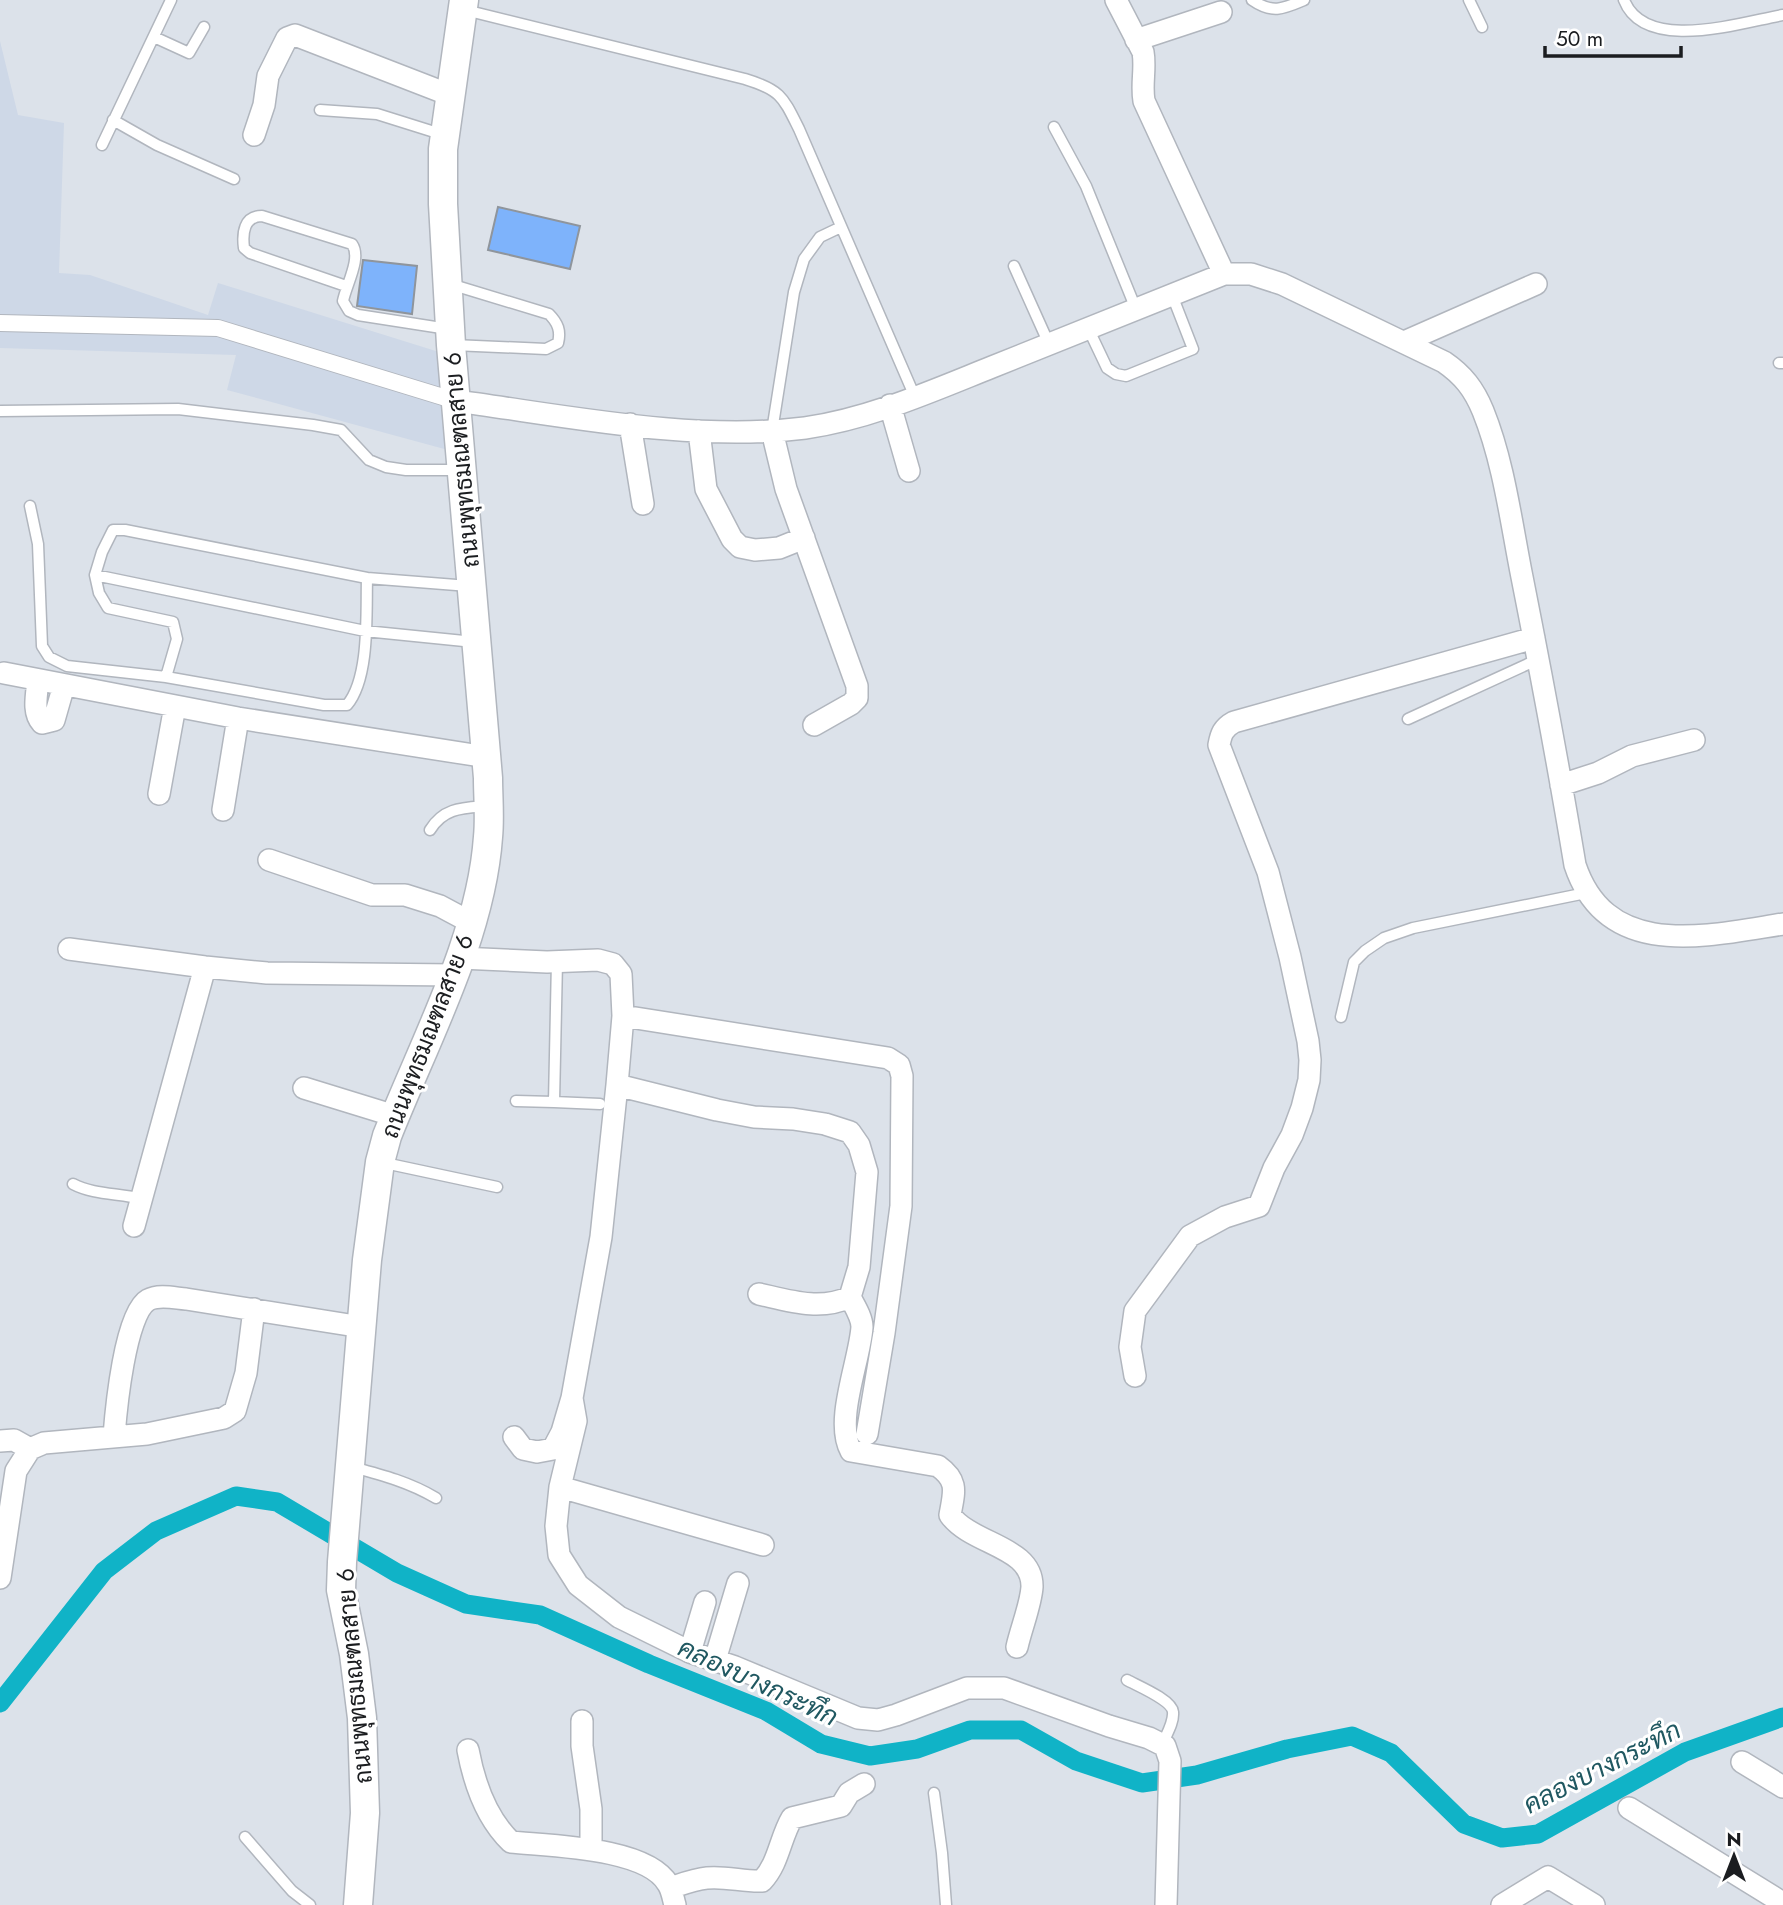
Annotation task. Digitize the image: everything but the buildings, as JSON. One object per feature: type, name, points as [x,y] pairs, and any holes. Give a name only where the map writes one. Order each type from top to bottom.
[{"type":"main road","name":"ถนนพุทธมณฑลสาย 6","points":[[359,1898],[365,1812],[362,1718],[354,1654],[341,1590],[367,1260],[380,1162],[395,1116],[458,967],[481,887],[488,837],[487,757],[456,401],[443,204],[450,95],[463,5]]},
{"type":"street","points":[[1116,0],[1144,61],[1141,88],[1144,101],[1224,274]]},
{"type":"street","points":[[1136,40],[1221,12]]},
{"type":"street","points":[[254,135],[264,105],[268,76],[287,38],[295,35],[450,95]]},
{"type":"street","points":[[0,323],[218,328],[456,401],[699,431],[772,431],[842,421],[915,397],[1224,274],[1251,274],[1282,284],[1444,362],[1461,374],[1472,388],[1483,412],[1511,520],[1575,865],[1586,893],[1623,926],[1652,934],[1686,937],[1783,924]]},
{"type":"street","points":[[1404,342],[1536,284]]},
{"type":"street","points":[[890,405],[909,471]]},
{"type":"street","points":[[630,424],[643,504]]},
{"type":"street","points":[[699,431],[706,489],[732,539],[740,547],[755,550],[779,548],[804,538]]},
{"type":"street","points":[[772,431],[786,489],[857,686],[857,698],[851,704],[814,725]]},
{"type":"street","points":[[1135,1376],[1130,1347],[1135,1311],[1190,1236],[1225,1217],[1259,1206],[1274,1168],[1292,1135],[1309,1080],[1308,1041],[1268,873],[1219,745],[1225,726],[1536,648]]},
{"type":"street","points":[[4,673],[238,718],[487,757]]},
{"type":"street","points":[[38,680],[36,711],[43,723],[54,720],[64,685]]},
{"type":"street","points":[[159,794],[175,706]]},
{"type":"street","points":[[223,810],[238,718]]},
{"type":"street","points":[[1562,785],[1598,773],[1632,756],[1694,740]]},
{"type":"street","points":[[269,860],[372,895],[405,895],[440,906],[470,922]]},
{"type":"street","points":[[69,948],[205,967],[267,972],[598,960],[613,964],[621,974],[623,1016],[617,1085],[601,1237],[572,1398],[562,1432],[553,1449],[537,1452],[523,1449],[514,1437]]},
{"type":"street","points":[[134,1226],[205,967]]},
{"type":"street","points":[[623,1016],[888,1058],[899,1065],[902,1076],[901,1206],[867,1434]]},
{"type":"street","points":[[617,1085],[717,1110],[825,1124],[850,1132],[859,1145],[867,1172],[859,1267],[850,1297],[862,1324],[847,1406],[845,1441],[850,1451],[938,1466],[950,1475],[955,1491],[950,1515],[958,1526],[1021,1559],[1030,1570],[1032,1589],[1017,1647]]},
{"type":"street","points":[[304,1088],[395,1116]]},
{"type":"street","points":[[759,1294],[809,1305],[831,1304],[850,1297]]},
{"type":"street","points":[[114,1436],[123,1362],[140,1310],[147,1300],[161,1297],[362,1327]]},
{"type":"street","points":[[0,1578],[16,1471],[30,1449],[44,1443],[170,1430],[224,1418],[236,1411],[246,1373],[254,1309]]},
{"type":"street","points":[[572,1398],[576,1421],[560,1487],[556,1526],[559,1555],[578,1585],[619,1618],[691,1652],[858,1718],[878,1720],[896,1716],[967,1688],[1004,1688],[1166,1753],[1170,1789],[1166,1905]]},
{"type":"street","points":[[0,1441],[14,1440],[30,1449]]},
{"type":"street","points":[[560,1487],[763,1545]]},
{"type":"street","points":[[715,1660],[738,1583]]},
{"type":"street","points":[[691,1652],[705,1602]]},
{"type":"street","points":[[582,1721],[582,1746],[591,1809],[591,1850]]},
{"type":"street","points":[[468,1750],[480,1793],[499,1828],[511,1842],[591,1850],[635,1860],[662,1877],[672,1896],[705,1878],[762,1881],[769,1873],[779,1851],[782,1835],[792,1818],[841,1806],[849,1793],[864,1784]]},
{"type":"street","points":[[1742,1762],[1783,1787]]},
{"type":"street","points":[[1629,1808],[1783,1903]]},
{"type":"street","points":[[1502,1905],[1548,1877],[1594,1905]]},
{"type":"lane","points":[[102,145],[171,0]]},
{"type":"lane","points":[[1252,0],[1280,10],[1304,0]]},
{"type":"lane","points":[[1469,0],[1482,27]]},
{"type":"lane","points":[[1624,0],[1633,14],[1662,31],[1683,31],[1783,15]]},
{"type":"lane","points":[[463,5],[767,86],[782,97],[915,397]]},
{"type":"lane","points":[[154,37],[189,53],[204,27]]},
{"type":"lane","points":[[320,110],[377,114],[446,136]]},
{"type":"lane","points":[[113,120],[157,145],[234,180]]},
{"type":"lane","points":[[1054,127],[1086,186],[1136,309]]},
{"type":"lane","points":[[346,286],[250,253],[243,243],[247,221],[254,216],[262,216],[352,244],[355,260],[343,301],[349,310],[358,315],[451,337],[546,349],[558,343],[560,332],[549,314],[447,284]]},
{"type":"lane","points":[[772,431],[794,292],[804,258],[820,237],[841,227]]},
{"type":"lane","points":[[1014,266],[1049,344]]},
{"type":"lane","points":[[1088,328],[1107,368],[1116,374],[1126,376],[1157,364],[1193,349],[1172,295]]},
{"type":"lane","points":[[0,411],[154,408],[240,415],[341,430],[369,460],[386,467],[405,470],[462,470]]},
{"type":"lane","points":[[30,506],[37,544],[42,646],[49,657],[67,666],[166,677],[324,705],[347,705],[355,696],[360,679],[367,578]]},
{"type":"lane","points":[[166,677],[177,639],[173,622],[108,608],[99,593],[95,575],[113,530],[125,530],[367,578],[472,586]]},
{"type":"lane","points":[[95,575],[365,631],[477,643]]},
{"type":"lane","points":[[1408,719],[1536,648]]},
{"type":"lane","points":[[430,830],[438,817],[445,813],[459,808],[488,806]]},
{"type":"lane","points":[[1341,1017],[1354,962],[1384,938],[1413,928],[1586,893]]},
{"type":"lane","points":[[554,1102],[557,961]]},
{"type":"lane","points":[[516,1101],[600,1104]]},
{"type":"lane","points":[[380,1162],[497,1187]]},
{"type":"lane","points":[[73,1184],[85,1190],[142,1199]]},
{"type":"lane","points":[[350,1466],[390,1476],[436,1499]]},
{"type":"lane","points":[[1127,1680],[1169,1703],[1173,1711],[1166,1753]]},
{"type":"lane","points":[[934,1793],[946,1905]]},
{"type":"lane","points":[[245,1837],[292,1891],[310,1905]]},
{"type":"shaded area","points":[[0,41],[18,115],[64,123],[59,273],[90,275],[208,315],[218,283],[439,352],[448,450],[227,390],[236,355],[0,348]]},
{"type":"waterway","name":"คลองบางกระทึก","points":[[0,1703],[104,1571],[156,1531],[236,1496],[277,1502],[397,1573],[466,1604],[540,1615],[649,1664],[766,1711],[821,1744],[870,1756],[917,1749],[970,1730],[1021,1730],[1076,1761],[1142,1783],[1197,1775],[1287,1749],[1352,1736],[1391,1753],[1464,1824],[1502,1838],[1538,1834],[1685,1752],[1783,1717]]}]
